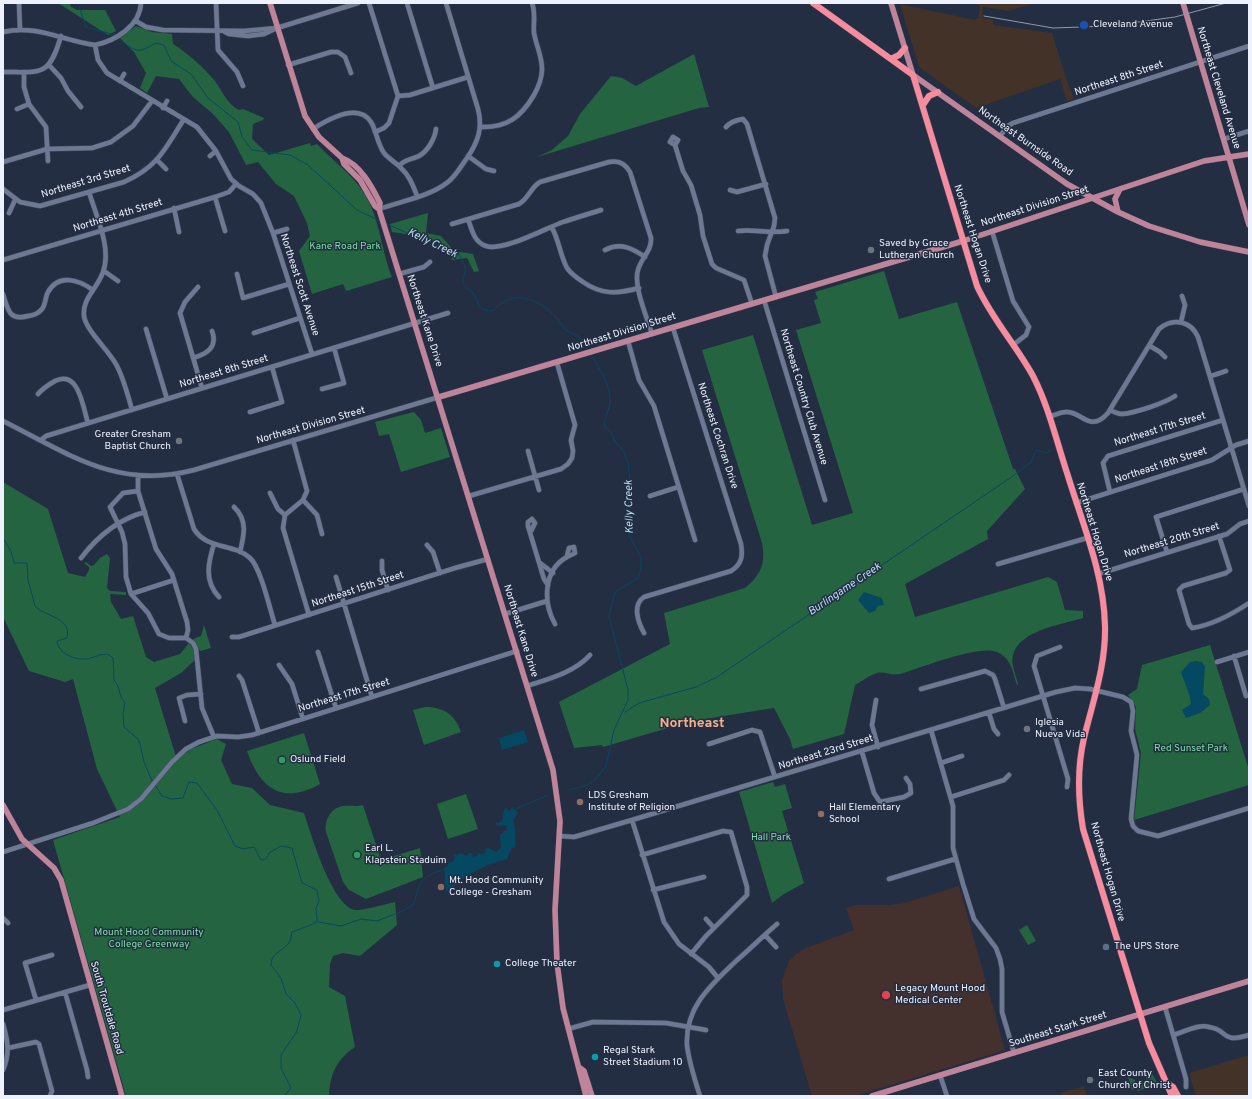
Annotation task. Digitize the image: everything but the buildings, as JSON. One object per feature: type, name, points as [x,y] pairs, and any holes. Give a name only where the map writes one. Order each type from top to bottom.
[{"type":"highway","name":"Northeast Burnside Road","points":[[812,3],[913,74]]},
{"type":"highway","points":[[891,59],[899,55],[905,48]]},
{"type":"highway","name":"Northeast Hogan Drive","points":[[913,74],[973,274],[983,298],[1033,377],[1049,416],[1098,574],[1103,600],[1105,630],[1103,658],[1081,755],[1079,780],[1080,810],[1087,844],[1152,1053],[1168,1084],[1168,1089],[1172,1096]]},
{"type":"highway","points":[[922,105],[929,96],[938,92]]},
{"type":"highway","name":"Northeast Hogan Drive","points":[[1168,1084],[1173,1087],[1178,1096]]},
{"type":"main road","name":"Northeast Kane Drive","points":[[270,3],[302,109],[313,129],[328,146],[342,158],[348,160],[366,180],[380,204],[379,209],[439,397],[554,776],[560,813],[560,836],[555,892],[555,941],[560,987],[568,1029],[580,1068],[579,1073],[586,1096]]},
{"type":"main road","name":"Northeast Hogan Drive","points":[[891,3],[913,74]]},
{"type":"main road","name":"Northeast Cleveland Avenue","points":[[1183,3],[1249,225]]},
{"type":"main road","name":"Northeast Burnside Road","points":[[913,74],[1067,184],[1091,198],[1149,226],[1183,238],[1249,252]]},
{"type":"main road","name":"Northeast Division Street","points":[[439,397],[963,241],[1204,161],[1249,154]]},
{"type":"main road","points":[[1118,212],[1115,204],[1115,197],[1121,188]]},
{"type":"main road","name":"South Troutdale Road","points":[[3,805],[17,831],[27,845],[54,868],[59,877],[122,1096]]},
{"type":"main road","name":"Southeast Stark Street","points":[[872,1096],[1249,981]]},
{"type":"main road","name":"Northeast Kane Drive","points":[[580,1068],[584,1071],[592,1096]]},
{"type":"main road","points":[[583,1083],[587,1088],[590,1088]]},
{"type":"street","points":[[19,3],[20,30]]},
{"type":"street","points":[[3,32],[20,30],[42,31],[95,45],[127,30],[136,21],[141,3]]},
{"type":"street","points":[[216,3],[218,50],[237,72],[243,86]]},
{"type":"street","points":[[136,21],[158,30],[225,32],[229,30],[252,31],[270,27],[277,28],[358,3]]},
{"type":"street","points":[[369,3],[398,96],[389,123],[384,128],[374,132]]},
{"type":"street","points":[[407,3],[433,88]]},
{"type":"street","points":[[379,209],[436,190],[448,182],[468,156],[477,141],[480,127],[478,109],[446,3]]},
{"type":"street","points":[[480,127],[501,126],[520,115],[528,105],[538,86],[542,70],[542,60],[534,31],[535,15],[532,3]]},
{"type":"street","points":[[3,72],[37,71],[50,65],[54,58],[61,36]]},
{"type":"street","points":[[95,45],[95,54],[102,67],[110,75],[202,132],[216,151],[227,172],[236,184]]},
{"type":"street","name":"Northeast 8th Street","points":[[1000,136],[1008,126],[1013,123],[1249,46]]},
{"type":"street","points":[[288,65],[331,52],[343,51],[351,73]]},
{"type":"street","points":[[50,65],[62,78],[68,91],[81,107]]},
{"type":"street","points":[[24,72],[24,87],[29,104],[46,127],[48,161]]},
{"type":"street","points":[[120,81],[124,74]]},
{"type":"street","points":[[398,96],[433,88],[468,77]]},
{"type":"street","points":[[3,162],[47,149],[92,148],[111,142],[133,126],[152,101]]},
{"type":"street","points":[[164,108],[167,101]]},
{"type":"street","points":[[17,109],[29,104]]},
{"type":"street","points":[[313,129],[330,119],[355,113],[364,116],[369,120],[384,152],[399,166],[410,180],[417,196]]},
{"type":"street","points":[[726,127],[730,123],[743,119],[747,124],[766,184],[775,218],[765,256],[776,297]]},
{"type":"street","name":"Northeast 3rd Street","points":[[3,189],[15,200],[28,205],[44,205],[133,178],[158,161],[184,120]]},
{"type":"street","points":[[399,166],[404,161],[423,152],[435,136],[436,129]]},
{"type":"street","points":[[1224,139],[1249,131]]},
{"type":"street","points":[[675,145],[683,171],[691,184],[699,210],[703,236],[712,264],[716,268],[744,280],[752,304]]},
{"type":"street","points":[[210,156],[216,151]]},
{"type":"street","points":[[468,156],[486,169],[494,171]]},
{"type":"street","points":[[452,224],[519,204],[525,200],[534,187],[540,182],[608,162],[620,160],[630,172],[650,234],[651,246],[638,269],[639,288],[652,334]]},
{"type":"street","points":[[158,161],[166,168]]},
{"type":"street","name":"Northeast 4th Street","points":[[3,260],[215,197],[228,192],[236,184]]},
{"type":"street","name":"Northeast Scott Avenue","points":[[236,184],[249,191],[259,199],[269,221],[312,354]]},
{"type":"street","points":[[730,190],[737,192],[766,184]]},
{"type":"street","points":[[89,192],[105,248],[104,271],[86,300],[84,308],[86,323],[117,366],[132,410]]},
{"type":"street","points":[[215,197],[225,231]]},
{"type":"street","points":[[9,213],[15,200]]},
{"type":"street","points":[[174,208],[179,232]]},
{"type":"street","points":[[468,219],[476,239],[483,244],[492,247],[541,233],[601,210]]},
{"type":"street","points":[[552,228],[566,266],[576,277],[591,287],[604,292],[619,293],[639,288]]},
{"type":"street","points":[[273,233],[287,229]]},
{"type":"street","points":[[738,231],[752,230],[772,233],[787,231]]},
{"type":"street","points":[[992,231],[1014,302],[1029,327],[1026,335],[1013,345]]},
{"type":"street","points":[[606,250],[619,245],[635,251],[645,257]]},
{"type":"street","points":[[399,274],[424,266],[430,262]]},
{"type":"street","points":[[104,271],[118,281]]},
{"type":"street","points":[[237,274],[243,298],[289,284]]},
{"type":"street","points":[[3,294],[9,312],[16,318],[41,311],[50,290],[63,281],[78,281],[93,290]]},
{"type":"street","points":[[198,287],[182,305],[180,313],[202,388]]},
{"type":"street","points":[[1181,322],[1185,304],[1182,296]]},
{"type":"street","name":"Northeast Country Club Avenue","points":[[764,300],[825,500]]},
{"type":"street","name":"Northeast 8th Street","points":[[41,440],[46,436],[448,313]]},
{"type":"street","points":[[254,333],[300,318]]},
{"type":"street","points":[[1049,416],[1069,412],[1086,421],[1093,422],[1103,418],[1110,410],[1162,326],[1170,322],[1181,322],[1192,327],[1197,334],[1211,376],[1249,506]]},
{"type":"street","name":"Northeast Cochran Drive","points":[[644,633],[640,626],[636,608],[639,600],[644,597],[731,571],[740,562],[742,550],[673,328]]},
{"type":"street","points":[[146,330],[168,399]]},
{"type":"street","points":[[193,358],[204,354],[211,349],[214,341],[212,331]]},
{"type":"street","points":[[628,341],[639,380],[654,406],[695,540]]},
{"type":"street","points":[[1150,346],[1165,357]]},
{"type":"street","points":[[322,390],[344,383],[334,348]]},
{"type":"street","points":[[469,496],[561,469],[568,464],[573,455],[572,445],[575,425],[556,362]]},
{"type":"street","points":[[250,412],[282,402],[272,367]]},
{"type":"street","points":[[1211,376],[1226,371]]},
{"type":"street","points":[[38,394],[43,388],[59,380],[71,381],[77,386],[88,423]]},
{"type":"street","points":[[1110,410],[1118,414],[1126,413],[1169,400],[1175,396]]},
{"type":"street","name":"Northeast Division Street","points":[[3,422],[96,467],[138,476],[177,474],[439,397]]},
{"type":"street","name":"Northeast 17th Street","points":[[1110,492],[1103,467],[1104,459],[1108,456],[1223,420]]},
{"type":"street","points":[[293,440],[307,487],[303,500],[285,515],[283,528],[309,615]]},
{"type":"street","name":"Northeast 18th Street","points":[[1076,503],[1212,460],[1232,447],[1249,441]]},
{"type":"street","points":[[528,451],[539,490]]},
{"type":"street","points":[[177,474],[194,529],[200,538],[240,552],[249,557],[256,566],[275,625]]},
{"type":"street","points":[[138,476],[138,492],[156,549],[170,568],[187,622],[188,630],[186,638]]},
{"type":"street","points":[[650,496],[678,487]]},
{"type":"street","points":[[1166,552],[1156,517],[1244,489]]},
{"type":"street","points":[[138,492],[123,493],[110,507],[125,544],[126,577],[130,594],[148,613],[159,634],[169,638],[186,638],[193,643],[197,652],[203,713],[214,737]]},
{"type":"street","points":[[270,493],[278,509],[285,515]]},
{"type":"street","points":[[303,500],[315,511],[322,534]]},
{"type":"street","points":[[234,507],[239,511],[244,526],[245,536],[240,552]]},
{"type":"street","points":[[81,558],[92,543],[118,524],[133,515],[144,512]]},
{"type":"street","name":"Northeast 20th Street","points":[[1098,574],[1219,536],[1249,521]]},
{"type":"street","points":[[531,531],[544,579],[548,585]]},
{"type":"street","points":[[1219,536],[1230,570],[1226,573],[1183,586],[1179,590],[1189,624],[1192,628],[1228,617],[1249,603]]},
{"type":"street","points":[[998,564],[1087,538]]},
{"type":"street","points":[[214,544],[207,568],[214,592],[219,597]]},
{"type":"street","points":[[427,545],[433,552],[440,573]]},
{"type":"street","points":[[555,624],[547,602],[548,585],[553,573],[567,556]]},
{"type":"street","name":"Northeast 15th Street","points":[[232,637],[239,637],[488,559]]},
{"type":"street","points":[[382,561],[382,570],[388,590]]},
{"type":"street","points":[[540,563],[553,573]]},
{"type":"street","points":[[336,577],[372,697]]},
{"type":"street","points":[[130,594],[174,580]]},
{"type":"street","points":[[505,614],[547,602]]},
{"type":"street","points":[[1060,647],[1040,654],[1035,659],[1034,666],[1068,779],[1067,787]]},
{"type":"street","name":"Northeast 17th Street","points":[[27,845],[128,810],[141,799],[160,774],[178,756],[195,744],[214,737],[243,737],[259,733],[517,651]]},
{"type":"street","points":[[318,652],[336,708]]},
{"type":"street","points":[[1218,662],[1249,652]]},
{"type":"street","points":[[527,686],[558,675],[584,661],[590,654]]},
{"type":"street","points":[[1234,656],[1246,696]]},
{"type":"street","points":[[279,665],[292,684],[303,719]]},
{"type":"street","points":[[921,689],[985,671],[993,675],[1004,708]]},
{"type":"street","points":[[239,676],[242,680],[259,733]]},
{"type":"street","name":"Northeast 23rd Street","points":[[560,836],[574,837],[862,752],[1071,688],[1096,690],[1122,696],[1129,700],[1132,705],[1132,731],[1137,755],[1131,819],[1133,826],[1138,831],[1158,836],[1249,808]]},
{"type":"street","points":[[185,722],[179,698],[187,695],[200,694]]},
{"type":"street","points":[[876,700],[872,725],[878,746]]},
{"type":"street","points":[[990,713],[994,729],[998,734]]},
{"type":"street","points":[[709,744],[752,730],[760,732],[775,777]]},
{"type":"street","points":[[931,730],[954,812],[953,848],[955,859],[974,919],[996,948],[1000,959],[1002,1012],[1014,1053]]},
{"type":"street","points":[[862,752],[874,793],[880,802],[898,799],[911,793],[910,784],[906,778]]},
{"type":"street","points":[[941,763],[962,756]]},
{"type":"street","points":[[951,797],[1004,780],[1009,775]]},
{"type":"street","points":[[632,820],[652,890],[667,927],[679,944],[709,967],[718,978]]},
{"type":"street","points":[[642,855],[719,832],[729,831],[732,835],[747,887],[747,895],[714,928],[691,954]]},
{"type":"street","points":[[3,852],[27,845]]},
{"type":"street","points":[[889,879],[955,859]]},
{"type":"street","points":[[652,890],[704,877]]},
{"type":"street","points":[[3,918],[8,923]]},
{"type":"street","points":[[706,919],[714,928]]},
{"type":"street","points":[[700,1096],[688,1054],[688,1027],[693,1011],[701,996],[718,978],[777,924]]},
{"type":"street","points":[[765,935],[776,946]]},
{"type":"street","points":[[36,1000],[25,963],[52,955]]},
{"type":"street","points":[[3,1010],[90,985]]},
{"type":"street","points":[[65,992],[88,1077]]},
{"type":"street","points":[[1165,1007],[1186,1079],[1186,1087]]},
{"type":"street","points":[[568,1029],[592,1022],[666,1023],[706,1030]]},
{"type":"street","points":[[3,1024],[8,1048],[7,1060],[3,1070]]},
{"type":"street","points":[[1174,1036],[1204,1026],[1216,1029],[1224,1038],[1233,1039],[1249,1035]]},
{"type":"street","points":[[8,1048],[36,1042],[39,1044],[52,1091],[50,1096]]},
{"type":"street","points":[[940,1075],[947,1096]]},
{"type":"shaded area","points":[[976,3],[1036,3],[1008,11],[983,7],[982,18],[993,20],[993,25],[1052,33],[1074,99],[1067,101],[1060,79],[976,108],[919,67],[900,4],[975,20],[978,18],[980,6]]},
{"type":"shaded area","name":"Legacy Mount Hood Medical Center","points":[[959,886],[1005,1050],[855,1096],[812,1096],[783,999],[782,980],[789,961],[796,954],[806,948],[854,930],[846,908],[856,905],[891,905],[905,903]]},
{"type":"shaded area","points":[[1249,1055],[1249,1096],[1196,1096],[1189,1073]]},
{"type":"shaded area","points":[[1084,1086],[1087,1096],[1061,1096],[1061,1093]]},
{"type":"green space","points":[[58,3],[71,3],[70,6],[77,10],[105,10],[116,31],[108,35]]},
{"type":"green space","name":"Kane Road Park","points":[[136,26],[152,32],[172,34],[173,44],[190,56],[205,70],[215,81],[231,104],[239,110],[243,109],[264,118],[263,120],[253,124],[252,139],[269,155],[310,143],[311,146],[317,144],[348,173],[364,193],[374,213],[392,277],[346,291],[343,284],[312,294],[299,251],[310,236],[307,223],[294,196],[276,184],[258,162],[246,165],[229,132],[213,114],[193,97],[179,79],[156,76],[147,93],[140,88],[146,73],[134,52],[120,38]]},
{"type":"green space","points":[[694,54],[709,107],[699,108],[537,157],[552,150],[568,136],[580,114],[611,76],[622,78],[636,86]]},
{"type":"green space","points":[[428,213],[426,233],[441,236],[454,251],[473,254],[479,271],[474,272],[467,258],[452,260],[451,254],[439,240],[427,241],[416,233],[406,234],[392,232],[390,224]]},
{"type":"green space","points":[[884,271],[899,319],[957,302],[1013,469],[1015,469],[1025,489],[987,531],[988,539],[905,584],[915,617],[1048,577],[1057,582],[1065,610],[1083,611],[1083,618],[1049,627],[1026,638],[1018,645],[1013,654],[1013,666],[1017,685],[1013,670],[1005,658],[997,652],[989,650],[964,654],[900,674],[877,673],[872,675],[855,685],[844,734],[793,749],[790,739],[774,708],[692,721],[603,747],[602,745],[574,748],[559,702],[670,644],[664,613],[745,588],[755,578],[763,563],[762,543],[702,350],[753,335],[812,525],[853,513],[796,330],[821,323],[814,300],[818,299],[815,292]]},
{"type":"green space","points":[[414,412],[421,420],[425,433],[441,428],[450,457],[401,472],[389,434],[379,436],[375,422]]},
{"type":"green space","name":"Mount Hood Community College Greenway","points":[[3,482],[48,509],[68,573],[85,577],[89,567],[84,563],[86,562],[91,566],[94,565],[100,558],[107,554],[110,558],[107,588],[110,591],[126,592],[126,595],[110,594],[111,602],[121,619],[133,616],[146,657],[154,662],[180,654],[189,643],[195,652],[196,659],[181,673],[155,688],[177,760],[191,749],[217,739],[226,744],[221,760],[232,784],[252,788],[270,805],[304,813],[324,868],[338,896],[346,906],[358,910],[395,902],[397,925],[360,956],[343,953],[333,956],[330,964],[329,987],[345,996],[355,1047],[339,1062],[333,1074],[329,1096],[126,1096],[53,840],[120,817],[97,769],[73,679],[65,682],[29,671],[3,617]]},
{"type":"green space","points":[[204,625],[211,648],[200,651],[193,639],[201,636]]},
{"type":"green space","name":"Red Sunset Park","points":[[1210,645],[1249,770],[1249,785],[1134,820],[1141,753],[1135,729],[1136,707],[1128,695],[1137,689],[1142,665]]},
{"type":"green space","points":[[425,707],[437,708],[448,713],[455,720],[461,732],[424,745],[413,710]]},
{"type":"green space","name":"Oslund Field","points":[[304,733],[320,784],[307,790],[295,793],[284,793],[274,790],[266,784],[259,775],[252,764],[247,751]]},
{"type":"green space","name":"Hall Park","points":[[773,782],[775,787],[785,784],[792,808],[782,811],[804,883],[784,894],[772,903],[739,792]]},
{"type":"green space","points":[[466,794],[478,829],[448,839],[437,804]]},
{"type":"green space","name":"Earl L. Klapstein Staduim","points":[[363,805],[381,860],[420,848],[423,877],[366,899],[349,890],[343,882],[326,832],[327,819],[335,809],[344,806]]},
{"type":"green space","points":[[1027,925],[1036,941],[1028,945],[1019,930]]},
{"type":"green space","points":[[1151,1072],[1158,1084],[1138,1091],[1137,1088],[1132,1090],[1128,1077],[1135,1080],[1136,1084],[1147,1081],[1145,1074]]},
{"type":"water","points":[[864,592],[882,598],[884,605],[878,606],[875,611],[869,613],[858,600]]},
{"type":"water","points":[[1190,662],[1202,662],[1205,667],[1203,694],[1209,699],[1210,705],[1200,713],[1186,718],[1182,710],[1191,704],[1181,672]]},
{"type":"water","points":[[524,730],[528,742],[502,750],[499,738]]},
{"type":"water","points":[[512,807],[518,812],[513,820],[515,829],[515,847],[511,849],[507,859],[490,864],[468,875],[458,882],[453,889],[446,891],[444,886],[445,872],[442,869],[448,866],[448,862],[451,863],[455,859],[454,854],[457,855],[461,853],[466,856],[469,853],[472,853],[473,857],[478,855],[478,852],[481,854],[485,853],[486,847],[496,852],[501,848],[500,835],[507,829],[506,825],[497,826],[496,823],[502,822],[504,810],[507,808],[508,811],[511,810]]},
{"type":"waterway","name":"Kelly Creek","points":[[78,3],[86,27],[115,35]]},
{"type":"waterway","name":"Kelly Creek","points":[[119,39],[129,47],[137,50],[145,49],[156,43],[164,45],[171,61],[191,74],[208,98],[238,122],[242,137],[252,150],[290,155],[308,165],[357,210],[380,221]]},
{"type":"waterway","name":"Kelly Creek","points":[[387,224],[438,244],[459,255],[466,268],[463,283],[465,287],[472,292],[480,307],[483,309],[493,311],[500,304],[517,298],[525,298],[534,301],[550,311],[563,327],[580,338],[589,351]]},
{"type":"waterway","name":"Kelly Creek","points":[[569,790],[588,785],[598,777],[606,766],[614,730],[628,700],[628,690],[609,616],[615,592],[638,578],[641,568],[641,557],[630,537],[632,522],[628,505],[630,483],[628,463],[624,452],[614,440],[611,432],[605,427],[605,421],[610,403],[609,389],[604,377],[590,354]]},
{"type":"waterway","name":"Burlingame Creek","points":[[625,712],[639,703],[696,687],[717,677],[1013,476],[1031,462],[1036,450],[1046,453],[1051,450]]},
{"type":"waterway","points":[[3,538],[11,551],[14,563],[27,563],[28,580],[35,606],[39,610],[57,618],[66,626],[67,638],[57,641],[60,649],[67,655],[81,659],[88,659],[103,654],[110,655],[113,658],[114,680],[125,703],[123,713],[124,727],[138,739],[144,762],[153,783]]},
{"type":"waterway","points":[[155,785],[162,796],[171,799],[183,798],[189,782],[197,783],[217,810],[235,846],[243,849],[254,847],[261,860],[265,859],[269,853],[281,846],[292,848],[302,883],[317,890],[319,901],[316,908],[317,921],[292,932],[289,943],[275,955],[271,961],[271,965],[281,978],[286,994],[295,1003],[301,1015],[297,1031],[281,1055],[281,1068],[291,1088],[284,1096]]},
{"type":"waterway","name":"Kelly Creek","points":[[516,809],[548,795]]},
{"type":"waterway","name":"Kelly Creek","points":[[318,922],[341,926],[361,919],[377,921],[403,911],[414,904],[419,886],[425,878],[442,870]]},
{"type":"tram line","points":[[984,16],[1053,28],[1109,26],[1175,17],[1226,3]]},
{"type":"place","name":"Cleveland Avenue","points":[[1084,25]]},
{"type":"place","name":"Saved by Grace Lutheran Church","points":[[871,250]]},
{"type":"place","name":"Greater Gresham Baptist Church","points":[[179,441]]},
{"type":"place","name":"Iglesia Nueva Vida","points":[[1027,729]]},
{"type":"place","name":"Oslund Field","points":[[282,760]]},
{"type":"place","name":"LDS Gresham Institute of Religion","points":[[580,802]]},
{"type":"place","name":"Hall Elementary School","points":[[821,814]]},
{"type":"place","name":"Earl L. Klapstein Staduim","points":[[357,855]]},
{"type":"place","name":"Mt. Hood Community College - Gresham","points":[[441,887]]},
{"type":"place","name":"The UPS Store","points":[[1106,947]]},
{"type":"place","name":"College Theater","points":[[497,964]]},
{"type":"place","name":"Legacy Mount Hood Medical Center","points":[[886,995]]},
{"type":"place","name":"Regal Stark Street Stadium 10","points":[[595,1057]]},
{"type":"place","name":"East County Church of Christ","points":[[1090,1080]]},
{"type":"district","name":"Northeast","points":[[692,724]]}]
